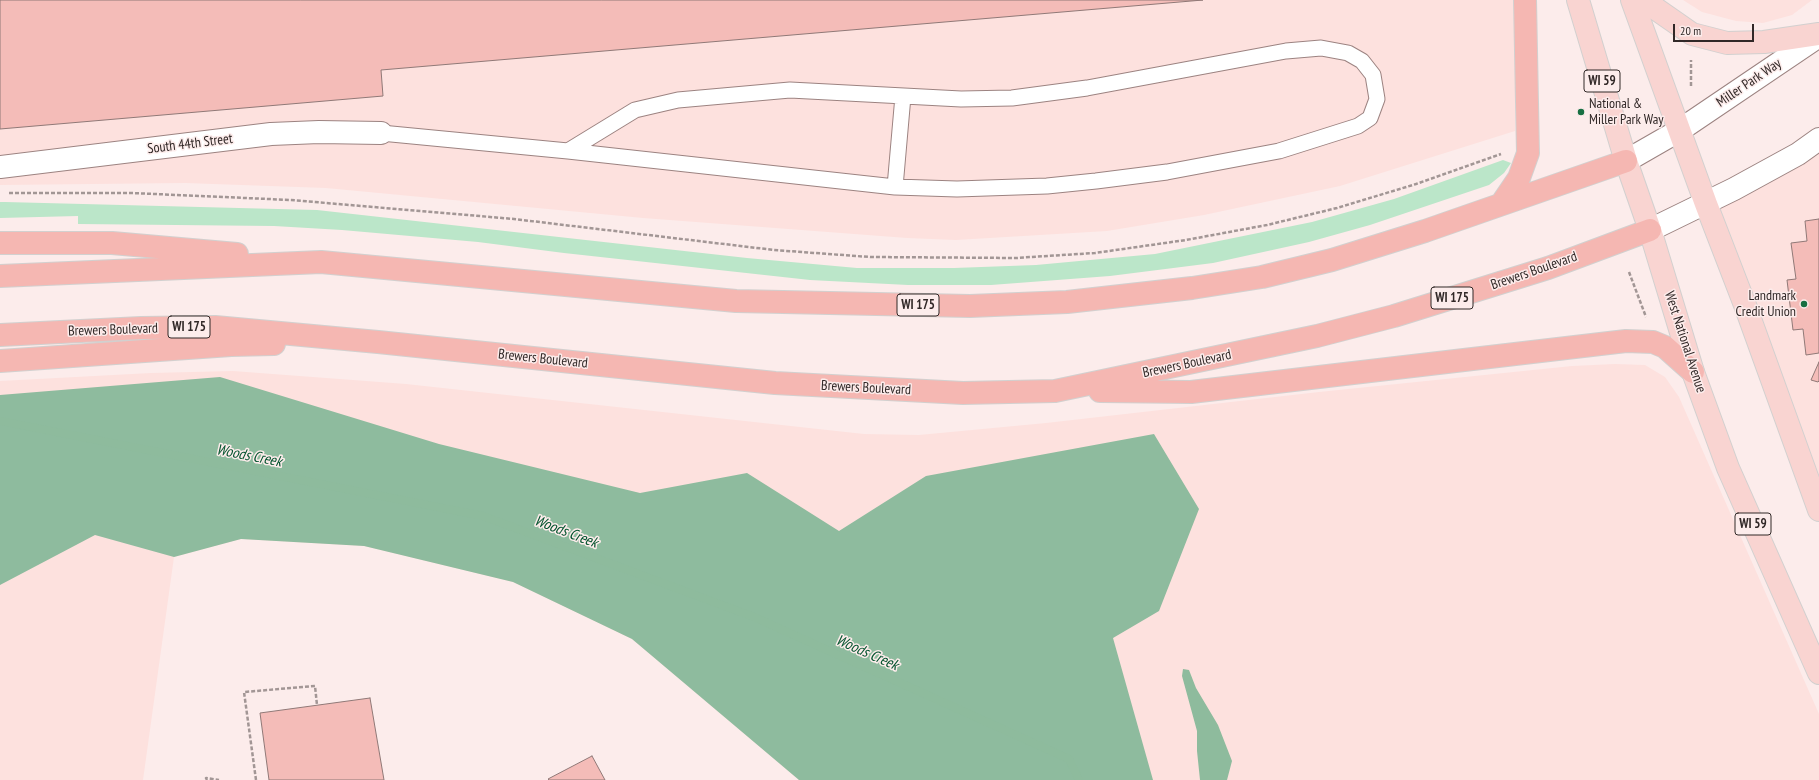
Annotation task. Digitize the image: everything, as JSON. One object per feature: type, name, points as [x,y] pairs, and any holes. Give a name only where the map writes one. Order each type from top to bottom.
[{"type":"highway","points":[[1502,203],[1519,178],[1528,153],[1525,0]]},
{"type":"highway","name":"WI 175","points":[[0,276],[321,262],[736,301],[970,306],[1067,302],[1192,288],[1269,275],[1332,260],[1425,231],[1626,161]]},
{"type":"highway","name":"Brewers Boulevard","points":[[0,335],[141,328],[215,327],[783,383],[963,393],[1055,391],[1272,346],[1394,316],[1548,268],[1650,230]]},
{"type":"highway","points":[[0,243],[112,243],[321,262]]},
{"type":"highway","points":[[1055,391],[1191,392],[1626,341],[1653,342],[1665,347],[1693,372]]},
{"type":"highway","points":[[0,361],[231,345],[378,342]]},
{"type":"main road","name":"West National Avenue","points":[[1578,0],[1626,161],[1650,230],[1693,372],[1728,468],[1817,666]]},
{"type":"main road","points":[[1632,0],[1819,510]]},
{"type":"main road","points":[[1648,0],[1656,8],[1692,34],[1727,43],[1764,42],[1819,35]]},
{"type":"main road","name":"Miller Park Way","points":[[1680,130],[1819,35]]},
{"type":"main road","name":"WI 175","points":[[1626,161],[1680,130]]},
{"type":"main road","name":"South 44th Street","points":[[0,166],[271,134],[320,132],[381,133]]},
{"type":"main road","points":[[1706,204],[1798,154],[1819,139]]},
{"type":"main road","name":"Brewers Boulevard","points":[[1650,230],[1706,204]]},
{"type":"lane","points":[[381,133],[568,151],[895,187],[957,189],[1047,186],[1167,172],[1279,151],[1358,126],[1370,118],[1377,99],[1373,75],[1362,60],[1348,53],[1321,48],[1286,51],[1087,88],[1020,97],[962,99],[790,90],[678,100],[635,110],[568,151]]},
{"type":"lane","points":[[895,187],[903,96]]},
{"type":"path","points":[[1691,60],[1691,86]]},
{"type":"path","points":[[6,193],[132,193],[291,200],[514,219],[774,250],[870,257],[1016,258],[1095,253],[1186,240],[1267,225],[1337,208],[1416,184],[1503,153]]},
{"type":"path","points":[[1629,272],[1647,318]]},
{"type":"path","points":[[256,780],[244,692],[315,686],[317,705]]},
{"type":"path","points":[[207,780],[206,778],[219,780]]},
{"type":"shaded area","points":[[0,0],[1515,0],[1515,131],[1340,186],[1204,215],[1107,231],[956,240],[907,238],[643,218],[326,188],[185,183],[0,185]]},
{"type":"shaded area","points":[[1683,0],[1812,0],[1792,15],[1763,23],[1736,21],[1702,12]]},
{"type":"shaded area","points":[[1819,139],[1819,509],[1706,204]]},
{"type":"shaded area","points":[[1503,160],[1511,163],[1504,173],[1489,185],[1370,225],[1309,242],[1213,263],[1110,276],[991,285],[908,285],[810,280],[478,242],[342,230],[274,226],[78,224],[78,216],[0,218],[0,202],[317,210],[747,258],[857,268],[954,268],[1036,265],[1155,254],[1312,222],[1394,199]]},
{"type":"shaded area","points":[[1615,364],[1645,365],[1665,377],[1679,397],[1819,714],[1819,780],[799,780],[632,639],[513,582],[364,546],[241,539],[174,557],[143,780],[0,780],[0,381],[151,373],[233,371],[406,384],[864,434],[919,435],[1046,423],[1319,392],[1572,366]]},
{"type":"shaded area","points":[[220,377],[439,444],[640,493],[747,473],[839,531],[926,476],[1154,434],[1199,509],[1159,611],[1113,638],[1153,780],[799,780],[632,639],[513,582],[364,546],[241,539],[174,557],[95,535],[0,585],[0,395]]},
{"type":"shaded area","points":[[1183,669],[1189,670],[1196,688],[1218,725],[1232,761],[1227,780],[1200,780],[1197,751],[1197,731],[1182,676]]},
{"type":"building","points":[[0,0],[1203,0],[381,70],[383,96],[0,129]]},
{"type":"building","name":"Landmark Credit Union","points":[[1819,219],[1819,353],[1806,355],[1803,329],[1793,330],[1787,280],[1796,279],[1791,243],[1807,241],[1805,221]]},
{"type":"building","points":[[1819,362],[1819,381],[1818,382],[1811,380]]},
{"type":"building","points":[[370,698],[384,780],[269,780],[260,713]]},
{"type":"building","points":[[592,756],[605,780],[548,779]]},
{"type":"waterway","name":"Woods Creek","points":[[0,421],[483,516],[754,617],[1069,759],[1079,780]]},
{"type":"place","name":"National & Miller Park Way","points":[[1581,112]]},
{"type":"place","name":"Landmark Credit Union","points":[[1804,304]]}]
